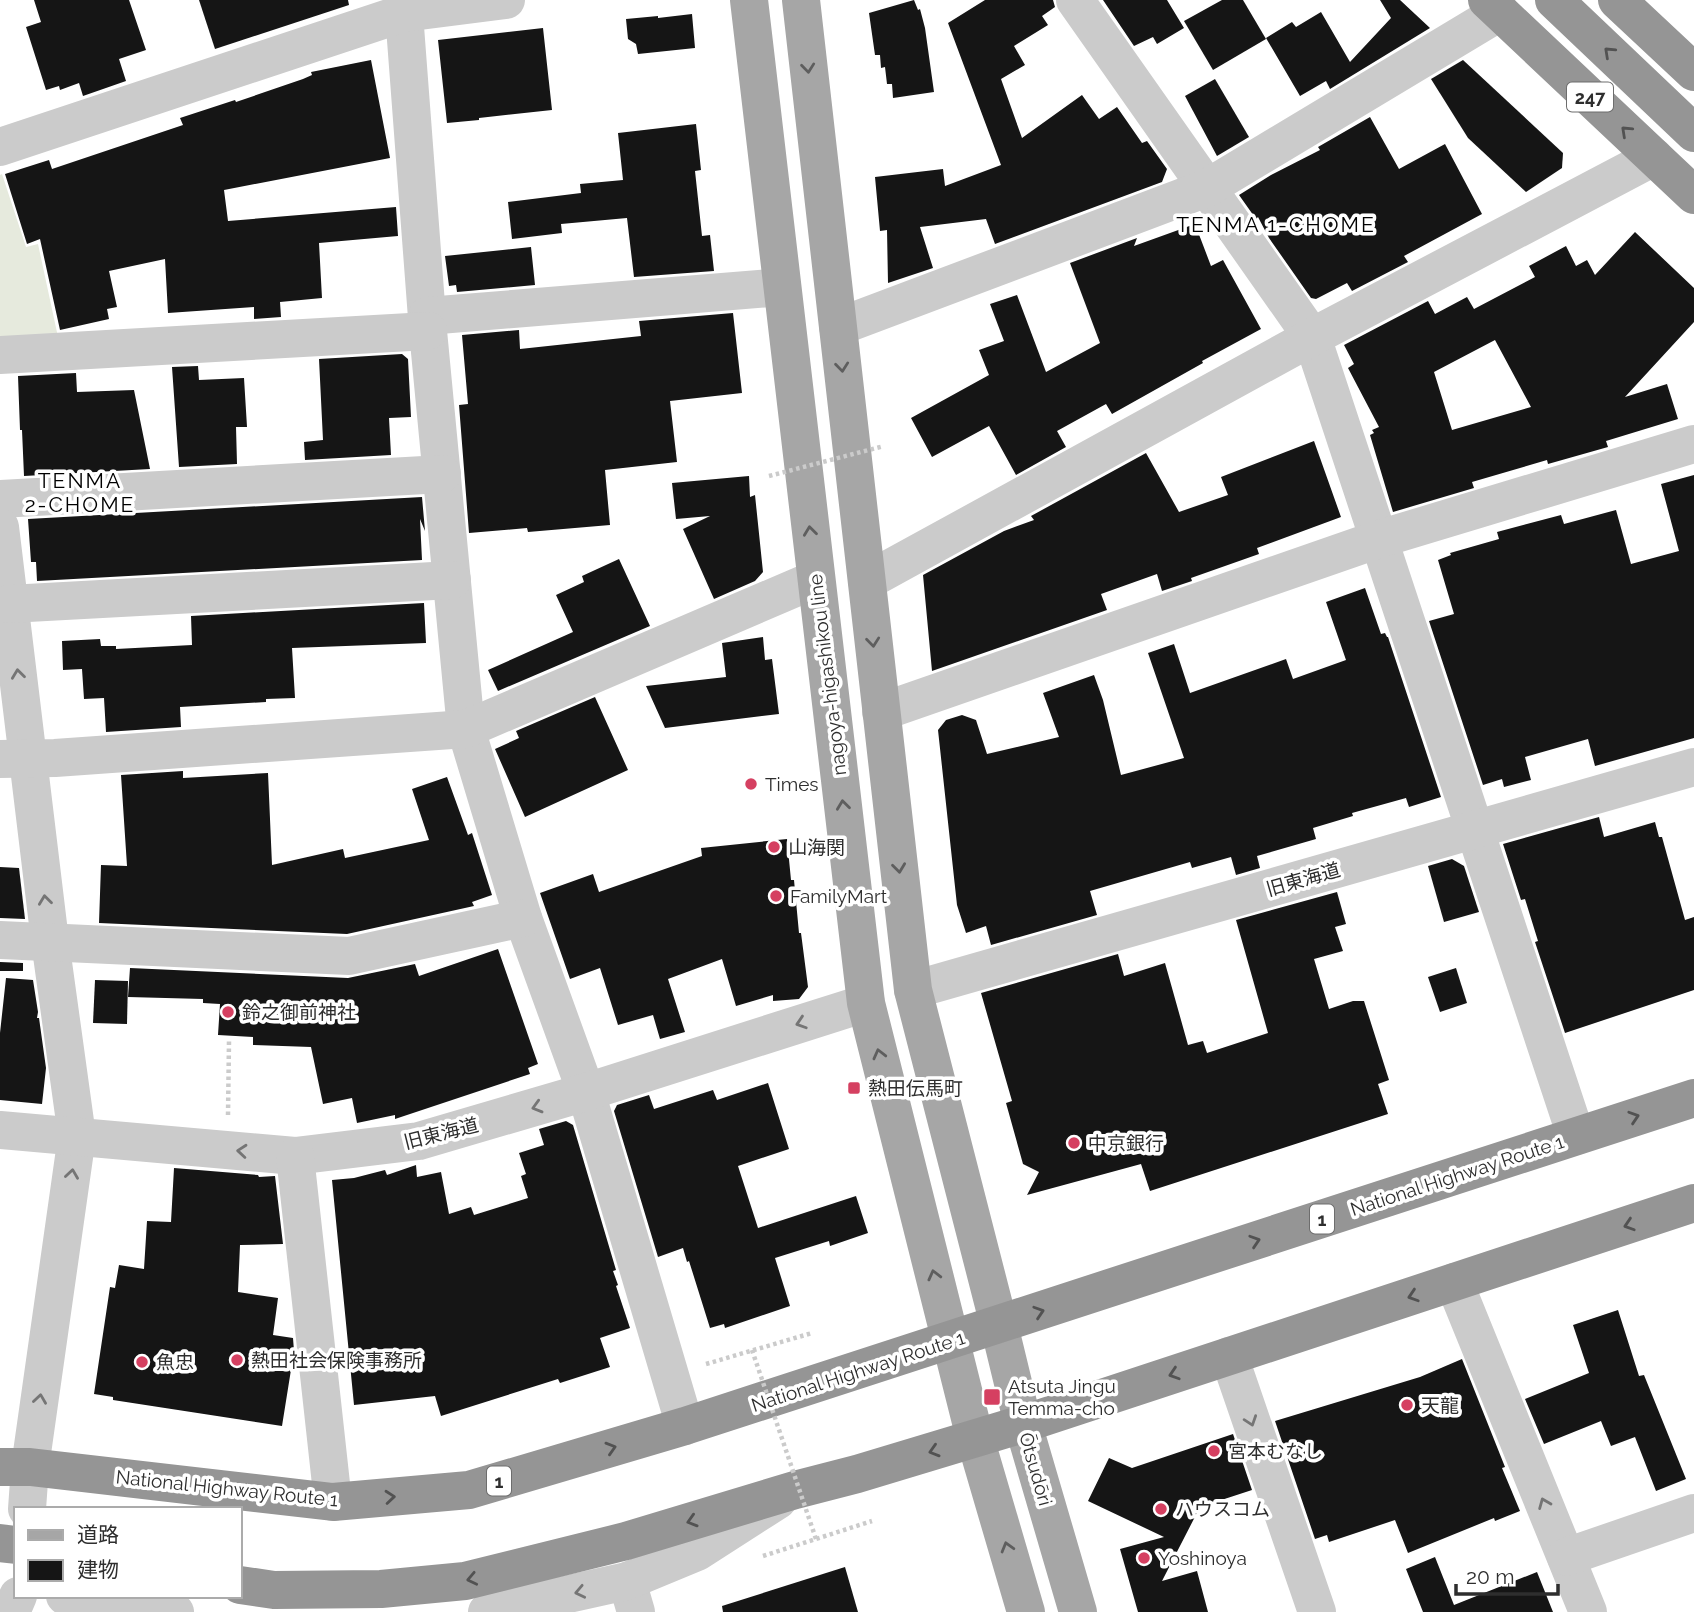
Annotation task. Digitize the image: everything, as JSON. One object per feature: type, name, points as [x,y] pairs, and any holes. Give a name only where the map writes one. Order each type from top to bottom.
[{"type":"highway","name":"247","points":[[1553,0],[1694,133]]},
{"type":"highway","points":[[1617,0],[1694,72]]},
{"type":"highway","name":"247","points":[[1493,6],[1694,195]]},
{"type":"highway","name":"National Highway Route 1","points":[[10,1464],[333,1502],[469,1490],[685,1426],[951,1341],[1694,1098]]},
{"type":"highway","points":[[242,1585],[274,1590],[381,1589],[464,1581],[626,1541],[1023,1424],[1694,1203]]},
{"type":"main road","name":"nagoya-higashikou line","points":[[749,0],[866,1003],[951,1341]]},
{"type":"main road","points":[[804,1],[913,990],[999,1325]]},
{"type":"main road","name":"Ōtsudōri","points":[[999,1325],[1023,1424],[1078,1612]]},
{"type":"main road","points":[[951,1341],[975,1438],[1026,1612]]},
{"type":"street","points":[[0,147],[404,7],[506,0]]},
{"type":"street","points":[[1075,0],[1312,337],[1576,1136]]},
{"type":"street","points":[[838,327],[1207,188],[1493,6]]},
{"type":"street","points":[[404,7],[427,324],[466,729],[523,918],[586,1092],[685,1426]]},
{"type":"street","points":[[867,582],[1312,337],[1654,157]]},
{"type":"street","points":[[0,355],[427,324],[782,287]]},
{"type":"street","points":[[881,712],[1379,539],[1694,444]]},
{"type":"street","points":[[0,499],[442,474]]},
{"type":"street","points":[[1,546],[9,604],[14,759],[50,941],[77,1136],[10,1464],[26,1507]]},
{"type":"street","points":[[14,759],[466,729],[816,579]]},
{"type":"street","points":[[9,604],[452,580]]},
{"type":"street","name":"旧東海道","points":[[913,990],[1694,767]]},
{"type":"street","points":[[0,940],[349,956],[523,918]]},
{"type":"street","name":"旧東海道","points":[[0,1130],[295,1156],[419,1141],[586,1092],[866,1003]]},
{"type":"street","points":[[295,1156],[333,1502]]},
{"type":"street","points":[[1454,1282],[1588,1612]]},
{"type":"street","points":[[1229,1356],[1317,1612]]},
{"type":"street","points":[[487,1612],[632,1597],[795,1490]]},
{"type":"street","points":[[1566,1557],[1694,1513]]},
{"type":"street","points":[[79,1598],[175,1612]]},
{"type":"path","points":[[769,476],[884,446]]},
{"type":"path","points":[[228,1125],[229,1041]]},
{"type":"path","points":[[706,1364],[812,1333]]},
{"type":"path","points":[[752,1350],[816,1539]]},
{"type":"path","points":[[757,1558],[872,1521]]},
{"type":"shaded area","points":[[2,174],[26,247],[38,244],[58,337],[0,340]]},
{"type":"building","points":[[34,0],[129,0],[146,50],[119,59],[126,81],[83,96],[79,83],[60,90],[59,86],[46,90],[26,27],[41,22]]},
{"type":"building","points":[[199,0],[348,0],[349,5],[215,49]]},
{"type":"building","points":[[914,0],[918,10],[920,9],[925,28],[934,92],[893,98],[892,84],[887,84],[880,55],[875,55],[869,13]]},
{"type":"building","points":[[985,0],[1053,0],[1055,7],[1042,16],[1048,25],[1014,46],[1025,65],[1001,79],[1022,138],[1082,95],[1099,119],[1117,107],[1142,143],[1147,141],[1167,169],[1162,182],[995,244],[986,219],[920,227],[933,268],[888,283],[887,230],[880,231],[875,177],[943,169],[945,186],[1001,165],[948,23]]},
{"type":"building","points":[[1103,0],[1167,0],[1184,28],[1157,44],[1153,37],[1134,46]]},
{"type":"building","points":[[1222,0],[1243,0],[1266,39],[1213,70],[1184,21]]},
{"type":"building","points":[[1380,0],[1400,0],[1430,28],[1330,89],[1326,81],[1300,96],[1266,38],[1292,22],[1296,27],[1321,12],[1350,62],[1391,18]]},
{"type":"building","points":[[692,14],[695,48],[638,54],[636,44],[628,39],[626,19]]},
{"type":"building","points":[[543,28],[552,110],[447,123],[438,40]]},
{"type":"building","points":[[371,60],[390,158],[224,190],[228,221],[396,207],[398,236],[319,243],[322,298],[280,302],[281,317],[254,319],[254,307],[168,313],[165,259],[109,271],[117,307],[107,309],[109,319],[60,330],[40,239],[27,244],[5,174],[49,160],[52,169],[183,125],[180,118],[303,79],[312,75],[311,72]]},
{"type":"building","points":[[1463,60],[1563,153],[1562,168],[1526,192],[1468,138],[1431,79]]},
{"type":"building","points":[[1215,79],[1249,137],[1217,156],[1185,96]]},
{"type":"building","points":[[1370,117],[1399,169],[1445,144],[1482,214],[1404,256],[1408,262],[1352,291],[1347,283],[1316,299],[1311,298],[1269,238],[1258,217],[1256,219],[1239,195],[1320,150],[1318,147]]},
{"type":"building","points":[[696,124],[701,170],[695,171],[702,236],[710,235],[714,271],[634,277],[627,218],[561,224],[562,233],[512,239],[508,202],[581,193],[580,184],[623,180],[618,133]]},
{"type":"building","points":[[1195,224],[1211,266],[1223,260],[1261,329],[1112,414],[1106,404],[1057,431],[1066,447],[1016,475],[989,426],[932,457],[911,418],[989,375],[979,350],[1004,341],[990,304],[1017,295],[1046,372],[1100,343],[1070,263],[1137,238],[1134,246]]},
{"type":"building","points":[[1635,232],[1694,288],[1694,322],[1625,397],[1667,384],[1678,419],[1606,441],[1608,447],[1548,464],[1547,460],[1472,482],[1474,488],[1393,512],[1370,435],[1374,433],[1372,430],[1379,427],[1348,368],[1354,364],[1344,345],[1428,301],[1435,314],[1467,297],[1474,309],[1535,277],[1529,266],[1566,246],[1576,266],[1587,260],[1595,275]],"holes":[[[1495,340],[1531,407],[1452,430],[1434,372]]]},
{"type":"building","points":[[531,247],[535,285],[457,292],[456,285],[449,286],[445,256]]},
{"type":"building","points":[[733,313],[742,393],[670,401],[677,462],[605,470],[610,525],[528,532],[527,528],[469,533],[459,405],[468,404],[462,335],[519,330],[520,349],[641,336],[639,321]]},
{"type":"building","points":[[402,354],[408,359],[411,417],[389,418],[391,455],[305,460],[304,442],[323,440],[319,359]]},
{"type":"building","points":[[198,366],[199,380],[244,378],[247,427],[236,427],[237,464],[179,467],[172,367]]},
{"type":"building","points":[[76,373],[77,392],[134,390],[150,469],[24,476],[18,376]]},
{"type":"building","points":[[1314,441],[1341,517],[1257,548],[1259,554],[1162,591],[1157,574],[1101,594],[1107,610],[932,671],[923,575],[1004,531],[1034,520],[1031,516],[1146,453],[1179,512],[1228,495],[1221,477]]},
{"type":"building","points":[[1694,475],[1694,738],[1595,766],[1588,739],[1525,757],[1531,780],[1504,787],[1502,779],[1483,785],[1429,621],[1454,614],[1438,560],[1451,555],[1450,553],[1499,539],[1497,532],[1561,515],[1564,524],[1616,510],[1631,564],[1679,551],[1661,484]]},
{"type":"building","points":[[749,476],[750,497],[755,495],[763,572],[755,581],[714,599],[683,529],[710,516],[676,519],[672,483]]},
{"type":"building","points":[[422,497],[425,531],[420,519],[422,560],[37,581],[36,562],[31,562],[28,519]]},
{"type":"building","points":[[619,559],[650,626],[498,691],[488,670],[573,632],[556,595],[584,582],[582,576]]},
{"type":"building","points":[[1365,588],[1381,634],[1385,633],[1388,637],[1441,797],[1409,807],[1406,798],[1352,813],[1353,816],[1313,828],[1316,839],[1257,856],[1260,868],[1236,875],[1231,857],[1192,868],[1190,862],[1090,891],[1097,915],[991,945],[986,926],[966,933],[957,905],[938,730],[946,720],[962,715],[976,720],[987,754],[1059,737],[1043,693],[1094,675],[1103,700],[1121,775],[1184,758],[1148,653],[1174,644],[1190,693],[1286,659],[1293,679],[1346,660],[1326,602]]},
{"type":"building","points":[[424,603],[426,643],[292,648],[295,698],[180,707],[181,727],[106,732],[104,698],[84,699],[82,669],[63,670],[62,641],[100,639],[101,646],[116,646],[116,649],[192,645],[191,616]]},
{"type":"building","points":[[763,637],[765,660],[772,659],[779,714],[665,728],[646,686],[726,677],[722,643]]},
{"type":"building","points":[[595,697],[628,770],[525,817],[495,749],[519,738],[516,731]]},
{"type":"building","points":[[183,771],[183,778],[268,773],[272,865],[343,849],[345,858],[429,840],[412,789],[447,777],[468,835],[472,833],[492,895],[472,902],[474,906],[347,934],[99,923],[101,865],[127,866],[121,775]]},
{"type":"building","points":[[1599,817],[1604,837],[1655,822],[1659,837],[1662,837],[1685,920],[1694,917],[1694,990],[1565,1033],[1535,942],[1538,941],[1525,899],[1521,900],[1503,844]]},
{"type":"building","points":[[787,839],[808,987],[799,999],[773,1001],[773,995],[736,1006],[722,959],[668,979],[685,1032],[660,1039],[653,1015],[618,1025],[600,968],[570,979],[540,893],[593,874],[599,892],[702,856],[701,848]]},
{"type":"building","points":[[1452,859],[1464,866],[1479,912],[1444,922],[1428,866]]},
{"type":"building","points":[[0,867],[19,868],[25,919],[0,918]]},
{"type":"building","points":[[1337,892],[1346,924],[1335,927],[1343,951],[1314,959],[1329,1009],[1353,1001],[1364,1001],[1389,1080],[1378,1084],[1388,1114],[1150,1191],[1141,1164],[1027,1195],[1039,1172],[1023,1164],[1006,1103],[1012,1101],[981,993],[1118,954],[1124,976],[1165,963],[1188,1045],[1203,1041],[1207,1053],[1268,1033],[1236,920]]},
{"type":"building","points":[[498,949],[538,1064],[528,1068],[530,1074],[395,1119],[395,1115],[357,1123],[352,1098],[323,1104],[311,1047],[253,1045],[253,1037],[218,1035],[220,1004],[203,1003],[203,999],[128,997],[130,968],[348,978],[415,964],[419,976]]},
{"type":"building","points":[[0,962],[23,963],[23,971],[0,971]]},
{"type":"building","points":[[1456,968],[1467,1003],[1440,1012],[1428,977]]},
{"type":"building","points":[[6,978],[33,980],[46,1068],[42,1104],[0,1100],[0,1033]]},
{"type":"building","points":[[95,980],[128,981],[127,1024],[93,1023]]},
{"type":"building","points":[[768,1083],[789,1149],[738,1166],[758,1228],[856,1196],[868,1233],[830,1246],[829,1241],[775,1258],[790,1306],[725,1328],[724,1324],[710,1328],[683,1248],[658,1257],[614,1111],[617,1105],[649,1095],[654,1109],[713,1090],[717,1100]]},
{"type":"building","points":[[566,1121],[573,1125],[616,1270],[613,1271],[618,1285],[616,1286],[630,1328],[600,1338],[610,1367],[560,1383],[558,1379],[441,1416],[435,1396],[354,1405],[332,1180],[354,1178],[385,1170],[387,1175],[416,1165],[417,1177],[441,1172],[449,1214],[471,1207],[474,1215],[528,1198],[521,1176],[526,1174],[519,1153],[544,1145],[539,1129]]},
{"type":"building","points":[[174,1168],[259,1177],[275,1176],[283,1244],[240,1245],[238,1292],[278,1298],[273,1335],[293,1338],[294,1351],[282,1426],[113,1400],[113,1397],[94,1394],[110,1287],[115,1288],[119,1265],[144,1269],[147,1221],[171,1222]]},
{"type":"building","points":[[1618,1310],[1639,1376],[1644,1375],[1686,1479],[1656,1491],[1635,1437],[1611,1446],[1601,1421],[1544,1444],[1525,1399],[1589,1373],[1573,1325]]},
{"type":"building","points":[[1462,1359],[1520,1511],[1495,1521],[1494,1518],[1408,1553],[1395,1520],[1329,1542],[1327,1535],[1315,1539],[1275,1421],[1420,1377]]},
{"type":"building","points":[[1233,1434],[1252,1490],[1200,1507],[1162,1581],[1197,1571],[1208,1612],[1138,1612],[1120,1549],[1164,1537],[1088,1501],[1109,1458],[1132,1468]]},
{"type":"building","points":[[1435,1557],[1454,1605],[1537,1572],[1553,1612],[1423,1612],[1406,1569]]},
{"type":"building","points":[[845,1567],[858,1612],[723,1612],[722,1606]]},
{"type":"place","name":"Times","points":[[751,784]]},
{"type":"place","name":"山海関","points":[[774,847]]},
{"type":"place","name":"FamilyMart","points":[[776,896]]},
{"type":"place","name":"鈴之御前神社","points":[[228,1012]]},
{"type":"place","name":"熱田伝馬町","points":[[854,1088]]},
{"type":"place","name":"中京銀行","points":[[1074,1143]]},
{"type":"place","name":"熱田社会保険事務所","points":[[237,1360]]},
{"type":"place","name":"魚忠","points":[[142,1362]]},
{"type":"place","name":"Atsuta Jingu Temma-cho","points":[[992,1397]]},
{"type":"place","name":"天龍","points":[[1407,1405]]},
{"type":"place","name":"宮本むなし","points":[[1214,1451]]},
{"type":"place","name":"ハウスコム","points":[[1161,1509]]},
{"type":"place","name":"Yoshinoya","points":[[1144,1558]]},
{"type":"district","name":"TENMA 1-CHOME","points":[[1276,224]]},
{"type":"district","name":"TENMA 2-CHOME","points":[[80,492]]}]
